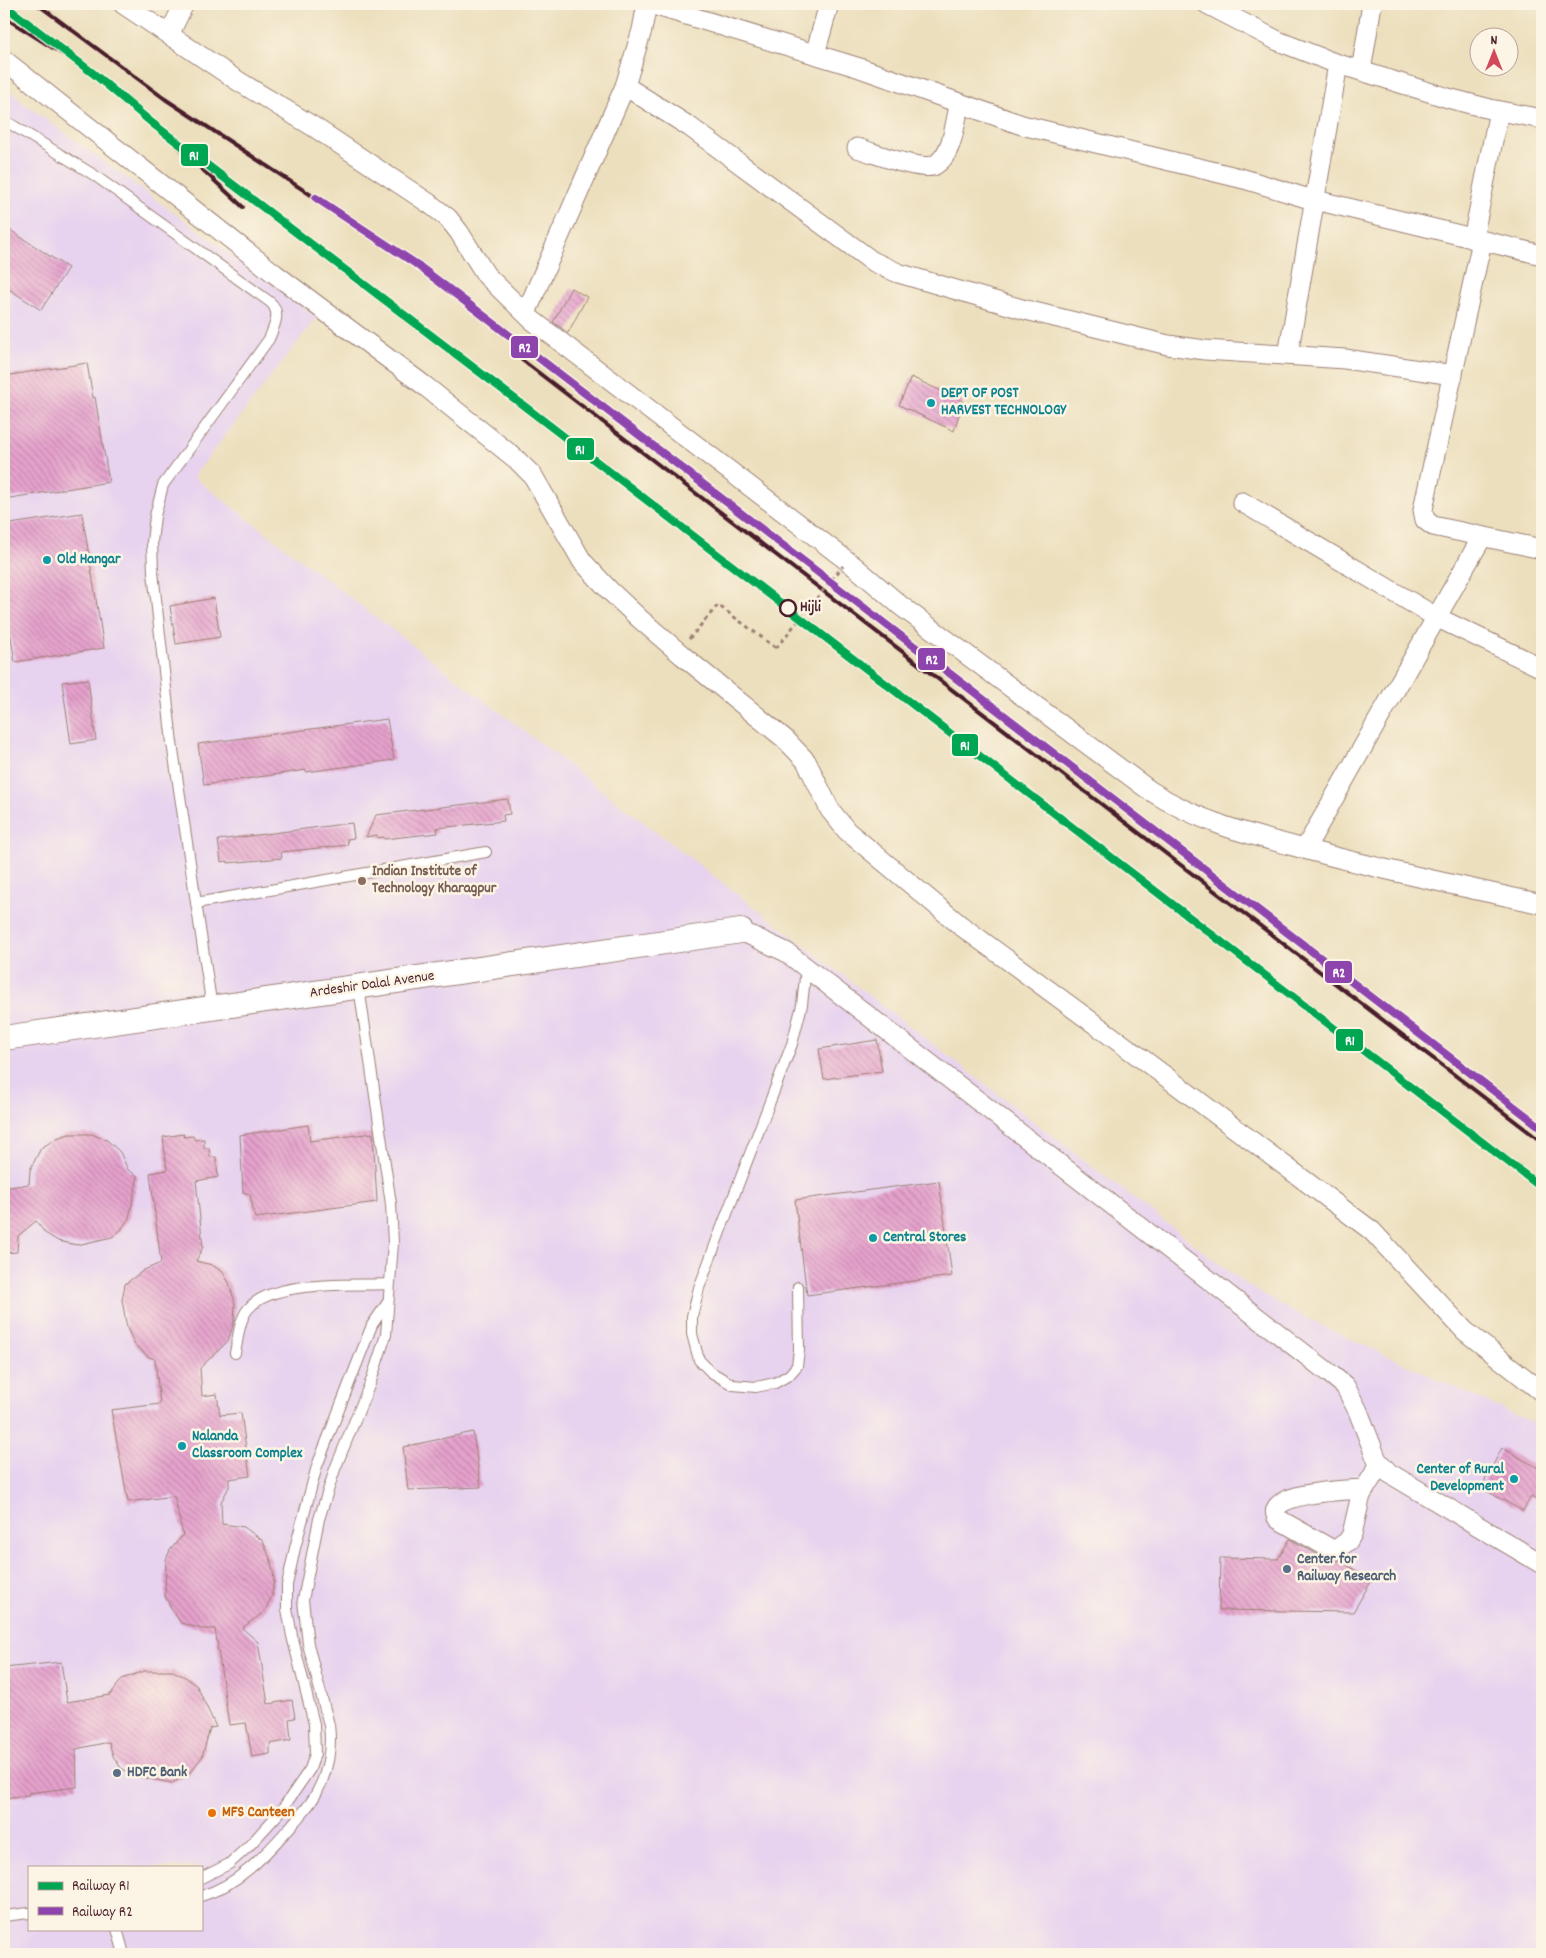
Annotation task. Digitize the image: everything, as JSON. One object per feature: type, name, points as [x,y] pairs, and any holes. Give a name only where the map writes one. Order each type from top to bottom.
[{"type":"street","points":[[123,4],[238,81],[322,132],[448,218],[486,275],[526,314],[854,566],[901,606],[1172,806],[1225,828],[1384,870],[1542,904]]},
{"type":"street","points":[[169,35],[184,4]]},
{"type":"street","points":[[526,314],[625,86],[648,4],[815,54],[1022,126],[1244,179],[1314,200],[1542,255]]},
{"type":"street","points":[[815,54],[829,4]]},
{"type":"street","points":[[1207,4],[1278,41],[1338,64],[1448,98],[1499,111],[1542,119]]},
{"type":"street","points":[[1361,71],[1372,4]]},
{"type":"street","points":[[4,60],[275,274],[425,386],[516,459],[533,476],[582,561],[627,608],[678,652],[786,739],[806,761],[830,810],[847,831],[960,925],[1372,1231],[1465,1331],[1542,1392]]},
{"type":"street","points":[[1288,355],[1338,64]]},
{"type":"street","points":[[625,86],[690,127],[872,261],[898,273],[1022,309],[1168,345],[1205,350],[1346,359],[1453,375]]},
{"type":"street","points":[[857,148],[902,162],[935,166],[949,147],[960,103]]},
{"type":"street","points":[[1499,111],[1453,375],[1423,510],[1425,520],[1433,526],[1542,549]]},
{"type":"street","points":[[1242,502],[1436,617],[1542,668]]},
{"type":"street","points":[[1305,849],[1482,537]]},
{"type":"street","points":[[741,931],[786,952],[1330,1373],[1345,1386],[1358,1411],[1377,1460],[1389,1473],[1542,1564]]},
{"type":"street","name":"Ardeshir Dalal Avenue","points":[[4,1038],[741,931]]},
{"type":"street","points":[[1365,1489],[1291,1498],[1278,1504],[1275,1515],[1278,1519],[1302,1534],[1331,1549],[1337,1549],[1348,1541],[1352,1534],[1361,1495],[1365,1489],[1380,1464]]},
{"type":"lane","points":[[4,120],[94,175],[275,306],[277,313],[269,339],[163,486],[154,524],[152,542],[154,582],[172,743],[212,1008]]},
{"type":"lane","points":[[196,904],[486,852]]},
{"type":"lane","points":[[798,1287],[799,1350],[796,1366],[789,1375],[775,1383],[756,1387],[732,1385],[711,1372],[700,1360],[692,1334],[692,1316],[723,1224],[792,1044],[802,1005],[806,968]]},
{"type":"lane","points":[[202,1896],[224,1888],[243,1875],[306,1809],[317,1793],[329,1756],[331,1736],[308,1644],[303,1600],[319,1519],[335,1469],[371,1381],[386,1335],[393,1244],[391,1204],[359,987]]},
{"type":"lane","points":[[235,1353],[247,1311],[255,1302],[268,1295],[290,1288],[390,1284]]},
{"type":"lane","points":[[202,1878],[229,1864],[281,1811],[310,1769],[315,1754],[314,1724],[287,1609],[287,1585],[294,1548],[317,1466],[372,1325],[388,1302]]},
{"type":"lane","points":[[4,1916],[28,1913]]},
{"type":"lane","points":[[117,1930],[124,1954]]},
{"type":"path","points":[[678,652],[718,605],[776,648],[843,566]]},
{"type":"shaded area","name":"Indian Institute of Technology Kharagpur","points":[[4,83],[22,102],[317,317],[193,477],[1247,1285],[1295,1313],[1542,1428],[1542,1954],[4,1954]]},
{"type":"building","points":[[10,230],[68,268],[41,310],[4,286],[4,239]]},
{"type":"building","points":[[571,288],[587,297],[568,333],[553,322]]},
{"type":"building","points":[[87,363],[93,398],[95,397],[109,482],[4,499],[4,376]]},
{"type":"building","name":"DEPT OF POST HARVEST TECHNOLOGY","points":[[911,377],[963,401],[954,431],[899,405]]},
{"type":"building","name":"Old Hangar","points":[[82,513],[104,648],[15,662],[4,595],[4,525]]},
{"type":"building","points":[[214,598],[220,637],[176,644],[170,606]]},
{"type":"building","points":[[88,679],[96,740],[71,744],[62,682]]},
{"type":"building","points":[[387,719],[394,760],[306,772],[306,770],[204,785],[198,744]]},
{"type":"building","points":[[508,799],[510,814],[503,815],[504,821],[437,828],[438,833],[384,839],[384,837],[377,838],[377,835],[366,837],[376,815]]},
{"type":"building","points":[[352,823],[354,838],[347,839],[348,845],[281,852],[282,858],[221,862],[218,840]]},
{"type":"building","points":[[877,1040],[882,1071],[824,1079],[819,1049]]},
{"type":"building","points":[[308,1125],[310,1141],[373,1133],[377,1202],[255,1218],[250,1194],[243,1192],[240,1135]]},
{"type":"building","points":[[69,1134],[91,1134],[107,1140],[120,1152],[128,1170],[138,1176],[129,1218],[120,1231],[112,1237],[77,1245],[58,1241],[45,1233],[36,1221],[18,1236],[17,1252],[4,1253],[4,1188],[29,1184],[30,1170],[41,1148],[57,1138]]},
{"type":"building","points":[[184,1134],[183,1137],[193,1136],[195,1140],[204,1139],[204,1148],[209,1148],[210,1157],[216,1157],[218,1177],[196,1181],[203,1247],[196,1261],[212,1265],[223,1272],[229,1283],[235,1303],[234,1322],[228,1341],[200,1368],[202,1396],[217,1394],[220,1415],[241,1413],[250,1476],[229,1479],[229,1487],[221,1502],[222,1524],[244,1527],[263,1541],[271,1561],[274,1578],[272,1596],[264,1612],[242,1628],[258,1642],[268,1704],[292,1700],[295,1718],[289,1719],[291,1740],[270,1744],[270,1754],[252,1757],[246,1723],[229,1725],[215,1629],[202,1629],[181,1623],[165,1596],[166,1560],[170,1550],[183,1535],[174,1496],[128,1502],[111,1410],[160,1404],[155,1359],[149,1357],[135,1345],[127,1328],[122,1300],[125,1284],[144,1270],[161,1263],[150,1173],[167,1170],[163,1137]]},
{"type":"building","name":"Central Stores","points":[[939,1181],[952,1276],[807,1295],[795,1200]]},
{"type":"building","points":[[473,1432],[481,1487],[408,1490],[403,1447]]},
{"type":"building","name":"Center of Rural Development","points":[[1502,1448],[1542,1470],[1542,1502],[1531,1496],[1523,1511],[1481,1488]]},
{"type":"building","name":"Center for Railway Research","points":[[1290,1539],[1325,1559],[1338,1560],[1372,1580],[1353,1612],[1219,1610],[1220,1558],[1278,1559]]},
{"type":"building","points":[[61,1662],[67,1702],[110,1695],[122,1679],[144,1671],[173,1671],[185,1677],[197,1686],[216,1727],[210,1728],[202,1757],[188,1775],[172,1783],[134,1776],[121,1768],[113,1756],[109,1742],[76,1749],[77,1787],[4,1798],[4,1668]]},
{"type":"railway","points":[[37,4],[165,99],[416,264],[711,489]]},
{"type":"railway","points":[[4,17],[94,74]]},
{"type":"railway","points":[[152,123],[243,207]]},
{"type":"railway","points":[[522,360],[1542,1142]]},
{"type":"rail line","name":"R1","points":[[4,5],[94,74],[152,123],[515,399],[1542,1188]]},
{"type":"rail line","name":"R2","points":[[316,198],[416,264],[1542,1128]]},
{"type":"place","name":"DEPT OF POST HARVEST TECHNOLOGY","points":[[931,403]]},
{"type":"place","name":"Old Hangar","points":[[47,560]]},
{"type":"place","name":"Hijli","points":[[788,608]]},
{"type":"place","name":"Indian Institute of Technology Kharagpur","points":[[362,881]]},
{"type":"place","name":"Central Stores","points":[[873,1238]]},
{"type":"place","name":"Nalanda Classroom Complex","points":[[182,1446]]},
{"type":"place","name":"Center of Rural Development","points":[[1514,1479]]},
{"type":"place","name":"Center for Railway Research","points":[[1287,1569]]},
{"type":"place","name":"HDFC Bank","points":[[117,1773]]},
{"type":"place","name":"MFS Canteen","points":[[212,1813]]}]
